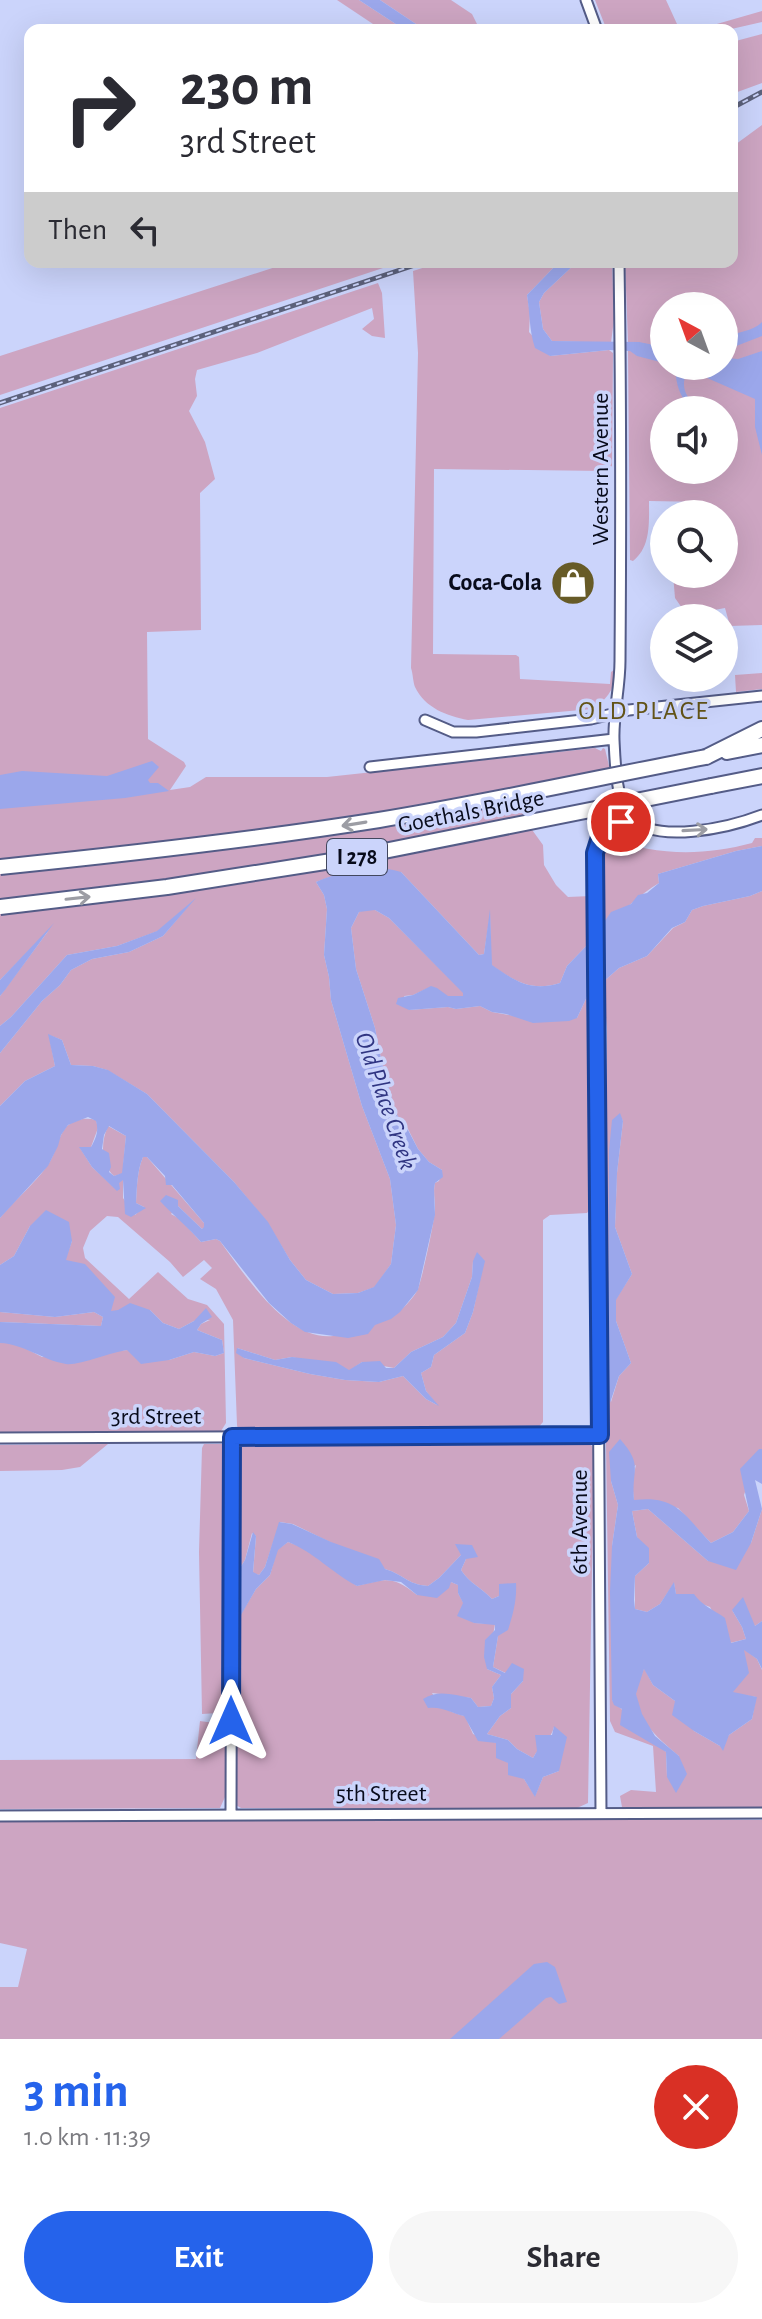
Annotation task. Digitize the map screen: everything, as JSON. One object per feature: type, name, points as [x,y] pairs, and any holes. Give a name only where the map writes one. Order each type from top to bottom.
[{"type":"highway","points":[[706,757],[762,729]]},
{"type":"highway","name":"I 278","points":[[706,757],[762,745]]},
{"type":"highway","name":"Goethals Bridge","points":[[0,867],[319,829],[467,804],[706,757]]},
{"type":"highway","name":"Goethals Bridge","points":[[0,907],[167,887],[344,859],[762,776]]},
{"type":"street","points":[[586,0],[595,24]]},
{"type":"street","name":"Western Avenue","points":[[619,268],[620,678],[614,739],[621,801],[630,816]]},
{"type":"street","points":[[425,720],[453,732],[476,732],[591,719],[629,710],[762,696]]},
{"type":"street","points":[[370,767],[614,739]]},
{"type":"street","points":[[630,816],[638,824],[655,830],[690,831],[731,825],[762,815]]},
{"type":"street","name":"6th Avenue","points":[[601,1813],[595,853],[601,834],[630,816]]},
{"type":"street","name":"3rd Street","points":[[0,1438],[600,1435]]},
{"type":"street","points":[[231,1815],[232,1437]]},
{"type":"street","name":"5th Street","points":[[0,1816],[762,1813]]},
{"type":"shaded area","points":[[337,0],[359,0],[396,24],[373,24]]},
{"type":"shaded area","points":[[380,0],[451,0],[472,14],[477,24],[416,24]]},
{"type":"shaded area","points":[[595,0],[666,0],[677,24],[604,24]]},
{"type":"shaded area","points":[[762,11],[762,22],[738,27],[738,24],[717,24]]},
{"type":"shaded area","points":[[762,34],[762,83],[738,92],[738,40]]},
{"type":"shaded area","points":[[762,125],[762,625],[738,626],[738,604],[679,604],[675,598],[674,588],[738,588],[738,500],[650,500],[646,541],[639,555],[630,560],[628,351],[631,351],[633,342],[628,342],[625,268],[738,268],[738,143]]},
{"type":"shaded area","points":[[272,268],[383,268],[0,395],[0,356]]},
{"type":"shaded area","points":[[422,268],[553,268],[527,295],[529,332],[550,356],[609,350],[613,353],[612,466],[605,471],[434,469],[433,654],[516,655],[519,657],[520,679],[610,684],[614,670],[610,692],[592,709],[468,720],[437,710],[415,687],[411,668],[418,353],[413,271]]},
{"type":"shaded area","points":[[571,268],[612,268],[614,319],[611,343],[552,341],[543,329],[539,302],[544,293]]},
{"type":"shaded area","points":[[378,283],[382,293],[385,338],[372,336],[362,329],[374,319],[372,308],[257,353],[197,370],[197,396],[189,411],[205,442],[215,479],[200,493],[201,630],[147,632],[148,739],[186,766],[170,790],[190,787],[206,777],[327,777],[595,748],[605,749],[610,770],[526,786],[530,827],[543,845],[544,865],[568,897],[591,896],[592,940],[567,966],[560,983],[540,986],[524,983],[491,965],[490,914],[484,954],[479,955],[401,872],[343,872],[316,882],[324,895],[327,909],[324,955],[331,1000],[362,1106],[390,1179],[396,1225],[391,1264],[375,1287],[358,1293],[333,1294],[306,1280],[267,1222],[234,1182],[147,1094],[107,1070],[71,1065],[62,1040],[49,1035],[55,1066],[25,1081],[0,1106],[0,1053],[71,970],[92,959],[129,952],[163,936],[191,903],[158,931],[117,946],[67,955],[0,1026],[0,996],[49,930],[0,980],[0,408]]},
{"type":"shaded area","points":[[762,673],[762,689],[738,692],[738,675]]},
{"type":"shaded area","points":[[609,838],[644,848],[680,852],[734,847],[752,843],[755,838],[762,838],[762,846],[658,874],[659,883],[614,913],[602,927],[603,850]]},
{"type":"shaded area","points":[[762,891],[762,1449],[759,1449],[744,1495],[749,1511],[733,1532],[711,1543],[678,1508],[634,1501],[632,1481],[636,1465],[611,1481],[618,1505],[612,1546],[612,1700],[666,1752],[667,1777],[679,1756],[650,1729],[640,1712],[636,1693],[644,1668],[653,1685],[675,1701],[694,1731],[720,1746],[729,1735],[752,1719],[756,1697],[732,1693],[744,1649],[757,1659],[762,1670],[762,1808],[622,1807],[620,1796],[631,1790],[656,1792],[653,1746],[615,1732],[610,1721],[606,1444],[607,1029],[603,982],[619,968],[647,956],[673,928],[685,922],[692,910]],"holes":[[[619,1114],[623,1121],[615,1227],[632,1274],[616,1299],[616,1321],[631,1363],[619,1376],[611,1402],[608,1392]]]},
{"type":"shaded area","points":[[375,910],[389,918],[463,992],[463,996],[448,997],[431,987],[404,996],[409,1010],[480,1006],[492,1012],[515,1016],[577,1018],[592,986],[593,1205],[587,1213],[550,1215],[543,1220],[543,1422],[535,1431],[238,1430],[233,1320],[216,1289],[200,1279],[212,1268],[204,1260],[183,1277],[118,1217],[107,1216],[90,1231],[83,1248],[85,1258],[129,1299],[158,1272],[188,1299],[207,1305],[224,1324],[226,1423],[221,1431],[0,1432],[0,1343],[15,1343],[42,1357],[128,1350],[169,1360],[194,1352],[215,1356],[224,1353],[222,1340],[197,1330],[210,1320],[194,1321],[179,1329],[163,1323],[150,1310],[110,1312],[65,1260],[72,1241],[30,1226],[14,1256],[0,1265],[0,1218],[42,1173],[64,1130],[77,1120],[96,1120],[98,1128],[91,1147],[80,1148],[92,1167],[117,1190],[121,1174],[114,1176],[106,1165],[104,1138],[108,1126],[126,1136],[123,1198],[135,1215],[144,1207],[136,1203],[138,1173],[143,1157],[147,1157],[204,1223],[204,1228],[178,1206],[171,1214],[180,1219],[201,1242],[220,1241],[268,1303],[299,1328],[316,1335],[333,1336],[371,1326],[400,1310],[417,1291],[435,1213],[435,1183],[439,1181],[442,1170],[429,1162],[418,1149],[394,1107],[375,1028],[356,969],[351,928],[359,912]],"holes":[[[473,1261],[484,1261],[465,1333],[434,1355],[431,1367],[421,1373],[426,1391],[437,1405],[426,1399],[403,1376],[379,1382],[345,1380],[244,1358],[237,1348],[275,1360],[292,1357],[349,1371],[362,1362],[394,1368],[411,1352],[443,1337],[456,1323],[472,1277]]]},
{"type":"shaded area","points":[[0,1312],[55,1317],[94,1312],[103,1317],[101,1326],[0,1322]]},
{"type":"shaded area","points":[[582,1440],[592,1446],[588,1803],[577,1808],[241,1808],[234,1804],[236,1455],[246,1441]],"holes":[[[280,1522],[293,1524],[421,1585],[428,1586],[439,1578],[461,1555],[466,1559],[461,1570],[468,1579],[492,1599],[499,1596],[493,1667],[523,1681],[511,1694],[511,1708],[500,1716],[487,1734],[508,1740],[533,1758],[554,1727],[559,1771],[543,1777],[535,1796],[496,1743],[473,1734],[465,1716],[446,1708],[432,1693],[471,1698],[478,1707],[491,1706],[494,1698],[492,1687],[501,1675],[487,1669],[495,1624],[474,1623],[458,1593],[458,1585],[451,1582],[417,1595],[401,1584],[388,1580],[357,1586],[304,1548],[288,1542],[277,1550],[270,1575],[256,1589],[241,1614],[238,1571],[245,1560],[252,1533],[256,1536],[253,1573],[259,1575],[265,1567]]]},
{"type":"shaded area","points":[[108,1444],[80,1467],[0,1471],[0,1445]]},
{"type":"shaded area","points":[[204,1444],[224,1444],[227,1447],[224,1709],[218,1713],[202,1714],[199,1552]]},
{"type":"shaded area","points":[[648,1509],[708,1561],[751,1543],[762,1509],[762,1621],[755,1626],[732,1610],[746,1639],[730,1643],[710,1607],[676,1594],[674,1583],[660,1604],[647,1612],[635,1609],[635,1576],[649,1563],[637,1537],[632,1511]]},
{"type":"shaded area","points":[[200,1721],[221,1724],[226,1730],[225,1797],[220,1808],[0,1809],[0,1760],[196,1759]]},
{"type":"shaded area","points":[[762,1820],[762,2039],[0,2039],[0,1987],[18,1987],[27,1949],[0,1943],[0,1821]]},
{"type":"water","points":[[359,0],[380,0],[416,24],[396,24]]},
{"type":"water","points":[[553,268],[571,268],[544,293],[539,302],[543,329],[552,341],[639,342],[650,344],[650,359],[630,351],[609,350],[550,356],[535,348],[527,295]]},
{"type":"water","points":[[762,322],[762,336],[738,345],[738,333]]},
{"type":"water","points":[[762,351],[762,455],[755,427],[755,399],[712,380],[738,380],[738,359]]},
{"type":"water","points":[[676,380],[684,380],[687,396],[682,396]]},
{"type":"water","points":[[152,761],[159,767],[148,780],[169,791],[0,809],[0,775],[22,771],[107,776]]},
{"type":"water","name":"Old Place Creek","points":[[762,846],[762,891],[692,910],[685,922],[672,928],[647,956],[619,968],[603,982],[592,986],[577,1018],[569,1021],[533,1023],[480,1006],[409,1010],[396,1004],[398,998],[431,986],[448,996],[463,996],[463,993],[389,918],[375,910],[359,912],[351,928],[356,969],[375,1028],[394,1107],[418,1149],[429,1162],[442,1170],[443,1177],[435,1183],[435,1215],[418,1290],[400,1312],[375,1325],[368,1334],[348,1338],[305,1332],[291,1323],[269,1303],[220,1241],[201,1242],[160,1201],[166,1195],[178,1200],[178,1206],[202,1229],[204,1227],[204,1223],[172,1185],[166,1185],[165,1176],[147,1157],[143,1157],[140,1168],[136,1203],[146,1208],[131,1217],[125,1214],[123,1180],[117,1191],[92,1167],[79,1147],[91,1147],[96,1134],[96,1121],[88,1117],[68,1125],[48,1166],[0,1218],[0,1106],[25,1081],[55,1066],[48,1034],[62,1040],[71,1065],[108,1070],[147,1094],[234,1182],[268,1222],[290,1260],[306,1280],[333,1294],[358,1293],[374,1287],[391,1264],[396,1225],[390,1179],[362,1106],[331,1000],[324,955],[327,909],[324,895],[316,882],[358,870],[379,868],[401,872],[479,955],[484,954],[490,909],[492,965],[516,980],[540,986],[560,983],[567,966],[592,940],[611,912],[631,904],[638,895],[647,893],[659,883],[658,874]],"holes":[[[109,1126],[126,1136],[122,1173],[114,1176],[109,1172],[109,1153],[102,1149],[104,1135]]]},
{"type":"water","points":[[196,898],[163,936],[129,952],[92,959],[71,970],[0,1053],[0,1026],[67,955],[117,946],[157,931]]},
{"type":"water","points":[[54,923],[5,990],[0,996],[0,980]]},
{"type":"water","points":[[620,1113],[623,1121],[615,1227],[632,1274],[616,1300],[616,1321],[631,1363],[619,1376],[610,1403],[609,1151],[612,1120]]},
{"type":"water","points":[[46,1210],[69,1222],[72,1241],[66,1260],[85,1264],[115,1297],[111,1311],[130,1303],[150,1310],[163,1323],[179,1329],[194,1321],[206,1308],[212,1317],[197,1330],[222,1340],[224,1353],[215,1356],[194,1352],[141,1364],[127,1350],[66,1364],[0,1343],[0,1322],[101,1326],[103,1317],[94,1312],[55,1317],[0,1312],[0,1265],[14,1256],[30,1226]]},
{"type":"water","points":[[477,1252],[485,1261],[465,1333],[434,1355],[431,1367],[421,1373],[426,1391],[439,1406],[426,1399],[403,1376],[379,1382],[345,1380],[244,1358],[236,1353],[237,1348],[275,1360],[292,1357],[336,1362],[349,1370],[362,1362],[380,1361],[386,1368],[394,1368],[411,1352],[443,1337],[456,1323]]},
{"type":"water","points":[[620,1439],[634,1462],[634,1500],[649,1499],[670,1504],[711,1543],[733,1532],[749,1511],[740,1469],[762,1449],[762,1484],[755,1480],[762,1509],[751,1543],[736,1570],[708,1561],[648,1509],[632,1511],[637,1537],[649,1548],[649,1563],[635,1576],[635,1609],[647,1612],[660,1604],[674,1582],[676,1594],[694,1594],[725,1618],[731,1643],[746,1639],[732,1610],[743,1597],[755,1626],[762,1621],[762,1669],[757,1659],[744,1650],[749,1673],[733,1692],[757,1697],[752,1719],[729,1735],[723,1751],[672,1715],[675,1701],[653,1685],[644,1669],[636,1694],[642,1714],[655,1736],[679,1756],[687,1774],[676,1793],[667,1777],[666,1752],[620,1725],[622,1709],[612,1700],[610,1592],[618,1505],[611,1481],[609,1452]]},
{"type":"water","points":[[279,1522],[292,1524],[379,1559],[385,1569],[428,1586],[461,1555],[455,1544],[472,1545],[478,1557],[466,1559],[461,1570],[472,1582],[492,1599],[499,1596],[499,1584],[516,1583],[512,1618],[508,1630],[498,1636],[493,1667],[505,1673],[512,1663],[524,1669],[523,1681],[511,1694],[511,1708],[500,1716],[487,1734],[508,1740],[533,1758],[537,1751],[535,1735],[552,1735],[554,1726],[567,1737],[559,1771],[543,1777],[535,1797],[524,1779],[508,1775],[508,1763],[496,1758],[496,1743],[478,1741],[464,1716],[428,1708],[423,1699],[434,1694],[452,1694],[471,1698],[478,1707],[491,1706],[494,1698],[492,1687],[501,1675],[487,1669],[484,1657],[485,1640],[495,1630],[495,1625],[474,1623],[457,1616],[463,1603],[458,1585],[451,1582],[449,1588],[437,1598],[417,1595],[401,1582],[385,1580],[357,1586],[288,1542],[278,1550],[270,1575],[256,1589],[241,1615],[238,1571],[245,1560],[253,1532],[256,1536],[253,1572],[259,1575],[265,1567]]},
{"type":"water","points":[[547,1962],[555,1967],[567,2002],[559,2004],[551,1997],[546,1998],[499,2039],[450,2039],[534,1964]]},
{"type":"railway","points":[[738,105],[762,92]]},
{"type":"railway","points":[[0,403],[406,268]]},
{"type":"place","name":"Coca-Cola","points":[[573,583]]},
{"type":"district","name":"OLD PLACE","points":[[644,711]]},
{"type":"route","points":[[231,1721],[232,1437],[600,1435],[595,853],[601,834],[621,822]]}]
